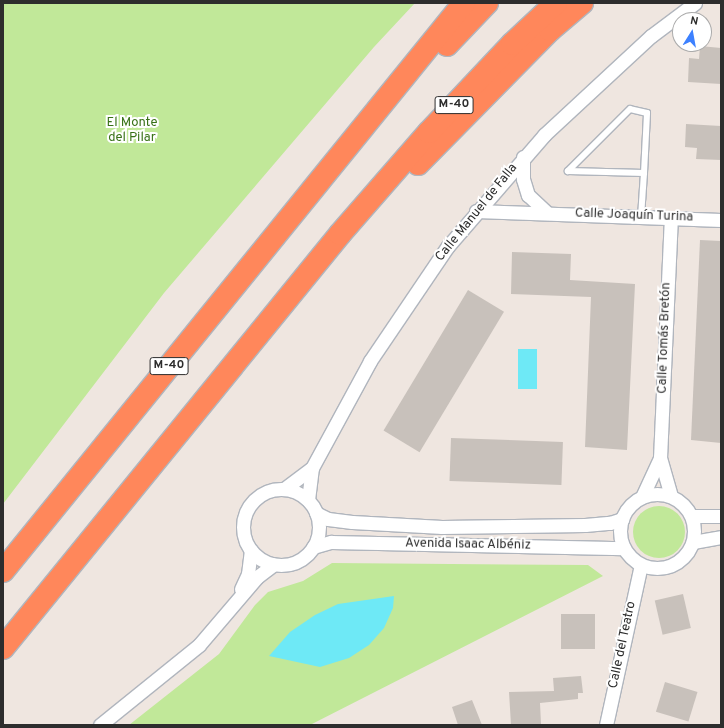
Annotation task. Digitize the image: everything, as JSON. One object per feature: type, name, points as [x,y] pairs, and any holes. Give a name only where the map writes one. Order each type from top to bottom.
[{"type":"highway","points":[[336,161],[464,3]]},
{"type":"highway","name":"M-40","points":[[3,571],[336,161],[487,3]]},
{"type":"highway","name":"M-40","points":[[3,648],[359,213],[429,132],[512,44],[556,3]]},
{"type":"highway","points":[[359,213],[419,164],[550,30],[582,3]]},
{"type":"highway","points":[[550,30],[587,3]]},
{"type":"street","name":"Calle Manuel de Falla","points":[[308,500],[312,468],[375,355],[413,296],[476,211],[522,157],[596,84],[651,36],[695,3]]},
{"type":"street","points":[[522,157],[523,179],[528,195],[547,213]]},
{"type":"street","name":"Calle Joaquín Turina","points":[[476,211],[721,220]]},
{"type":"street","name":"Calle Tomás Bretón","points":[[671,218],[660,458],[671,496]]},
{"type":"street","name":"Calle Tomás Bretón","points":[[642,497],[660,458]]},
{"type":"street","name":"Calle Manuel de Falla","points":[[284,488],[312,468]]},
{"type":"street","points":[[236,600],[248,574],[250,550],[242,530],[247,508],[263,493],[284,488],[297,492],[308,500],[316,513],[319,524],[313,547],[296,561],[274,564],[265,562],[250,550]]},
{"type":"street","points":[[656,494],[671,496],[683,504],[692,516],[695,529],[693,542],[688,554],[678,563],[666,568],[653,569],[640,565],[624,548],[620,534],[622,519],[630,506],[642,497],[656,494]]},
{"type":"street","name":"Avenida Isaac Albéniz","points":[[316,513],[328,519],[352,522],[442,527],[585,525],[610,523],[622,519]]},
{"type":"street","points":[[692,516],[721,516]]},
{"type":"street","points":[[693,542],[721,536]]},
{"type":"street","name":"Avenida Isaac Albéniz","points":[[313,547],[331,542],[350,542],[624,548]]},
{"type":"street","points":[[100,725],[199,645],[236,600],[258,577],[274,564]]},
{"type":"street","name":"Calle del Teatro","points":[[606,725],[640,565]]},
{"type":"lane","points":[[642,217],[647,113],[630,109],[568,171],[644,173]]},
{"type":"green space","name":"El Monte del Pilar","points":[[3,3],[415,3],[374,47],[164,293],[3,504]]},
{"type":"green space","points":[[659,506],[669,508],[677,514],[683,522],[685,532],[683,542],[677,550],[669,556],[659,558],[649,556],[641,550],[635,542],[633,532],[635,522],[641,514],[649,508]]},
{"type":"green space","points":[[332,563],[588,565],[603,576],[310,725],[129,725],[219,654],[255,605],[268,592],[303,581]]},
{"type":"water","points":[[518,349],[537,349],[537,389],[518,389]]},
{"type":"water","points":[[394,596],[393,608],[384,628],[369,645],[349,658],[320,667],[269,656],[290,632],[315,615],[338,604]]},
{"type":"building","points":[[712,47],[721,48],[721,84],[688,82],[689,58],[699,59],[700,52],[712,52]]},
{"type":"building","points":[[686,124],[721,126],[721,160],[696,159],[697,148],[685,147]]},
{"type":"building","points":[[700,240],[721,241],[721,443],[691,440]]},
{"type":"building","points":[[512,252],[571,254],[570,280],[635,284],[627,450],[585,447],[591,297],[511,294]]},
{"type":"building","points":[[468,290],[504,312],[420,452],[384,431]]},
{"type":"building","points":[[451,438],[563,442],[561,485],[449,481]]},
{"type":"building","points":[[683,594],[691,628],[663,635],[655,601]]},
{"type":"building","points":[[561,614],[595,614],[595,649],[561,649]]},
{"type":"building","points":[[581,676],[583,693],[578,693],[578,699],[540,703],[541,724],[511,725],[509,692],[554,691],[553,678]]},
{"type":"building","points":[[665,682],[698,692],[688,722],[656,712]]},
{"type":"building","points":[[472,700],[482,725],[458,725],[452,707]]}]
